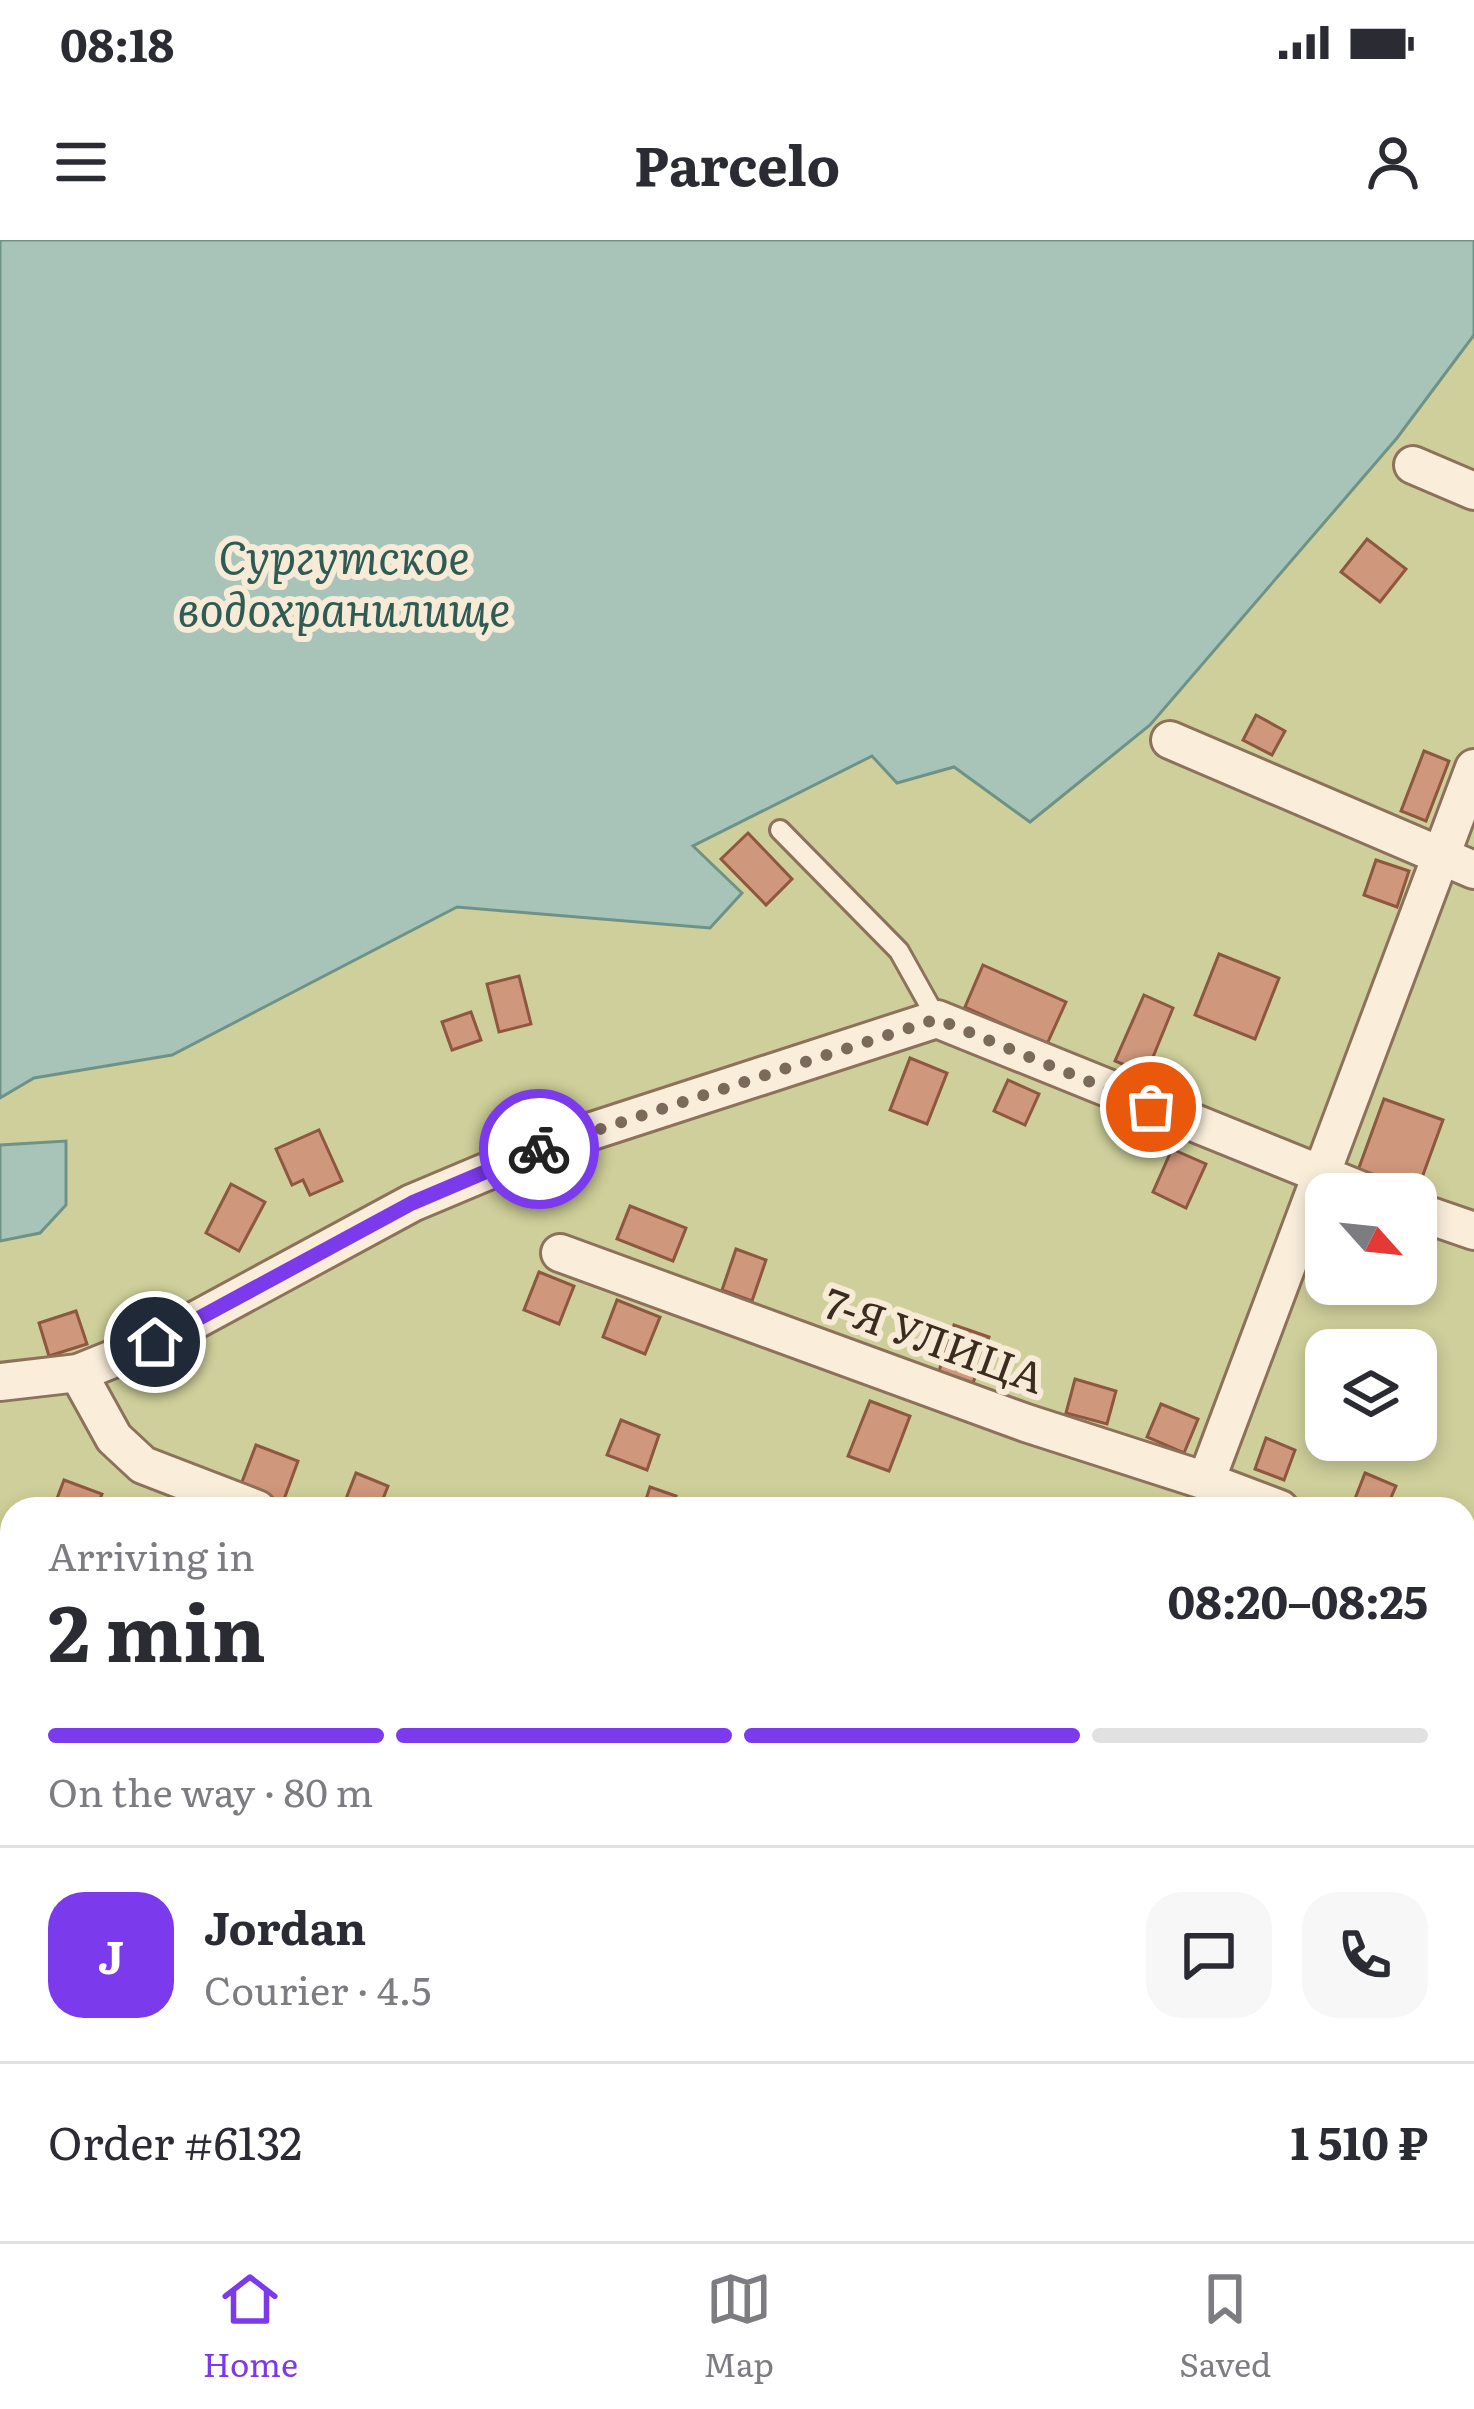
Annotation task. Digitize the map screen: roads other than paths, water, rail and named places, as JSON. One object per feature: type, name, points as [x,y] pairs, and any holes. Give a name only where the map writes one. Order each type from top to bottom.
[{"type":"street","points":[[1413,465],[1474,491]]},
{"type":"street","points":[[1170,740],[1458,864]]},
{"type":"street","points":[[1325,1173],[1458,864],[1474,768]]},
{"type":"street","points":[[0,1382],[78,1373],[155,1342],[412,1203],[511,1161],[937,1019],[1313,1173]]},
{"type":"street","points":[[1437,1218],[1474,1232]]},
{"type":"street","points":[[1206,1480],[1305,1224]]},
{"type":"street","name":"7-Я УЛИЦА","points":[[560,1252],[1026,1423],[1249,1497]]},
{"type":"street","points":[[78,1373],[114,1438],[143,1465],[226,1497]]},
{"type":"lane","points":[[780,830],[899,951],[937,1019]]},
{"type":"water","name":"Сургутское водохранилище","points":[[0,240],[1474,240],[1474,335],[1397,438],[1150,725],[1030,822],[954,767],[897,783],[872,756],[693,846],[742,893],[710,928],[457,907],[172,1055],[34,1078],[0,1098]]},
{"type":"water","points":[[66,1141],[66,1205],[40,1233],[0,1241],[0,1145]]}]
